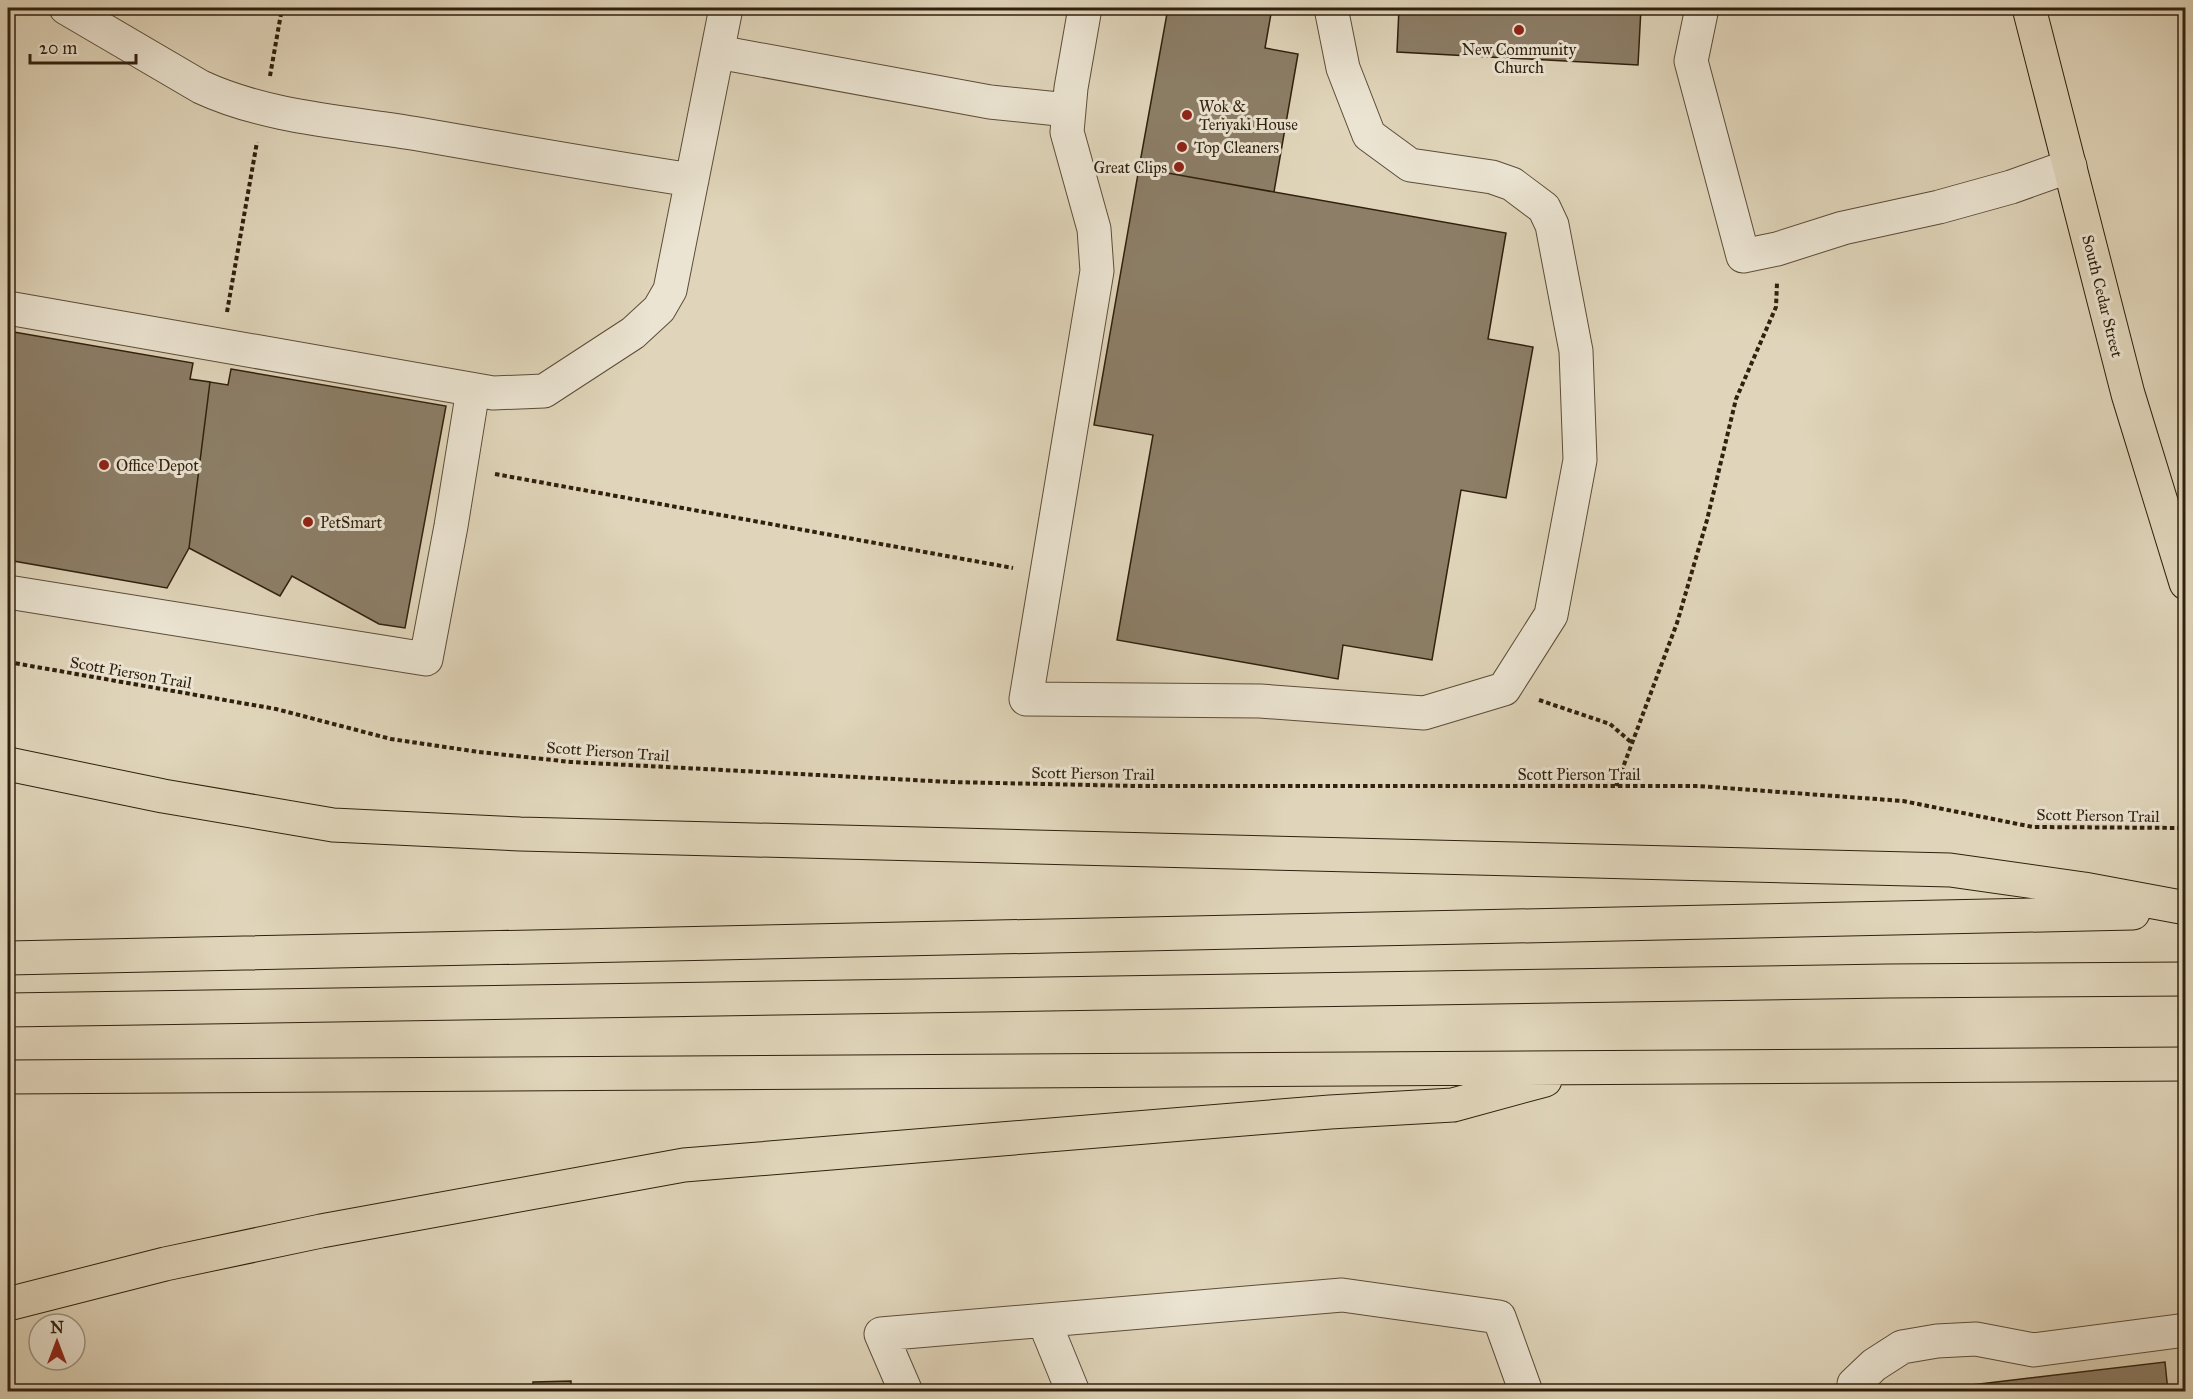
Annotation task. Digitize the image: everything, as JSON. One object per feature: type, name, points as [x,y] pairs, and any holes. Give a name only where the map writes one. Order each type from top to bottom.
[{"type":"main road","name":"South Cedar Street","points":[[2029,8],[2128,394],[2186,583]]},
{"type":"main road","points":[[8,764],[163,796],[333,825],[520,834],[1950,870],[2093,901],[2186,912]]},
{"type":"main road","points":[[8,958],[2093,901],[2186,908]]},
{"type":"main road","points":[[8,1010],[1852,981],[2186,979]]},
{"type":"main road","points":[[8,1077],[2178,1064]]},
{"type":"main road","points":[[8,1304],[165,1264],[321,1231],[684,1165],[1330,1112],[1453,1105],[1587,1069]]},
{"type":"street","points":[[66,8],[201,87],[264,108],[516,153],[692,180]]},
{"type":"street","points":[[8,308],[221,346],[280,354],[375,375],[493,393],[544,391],[633,333],[659,309],[670,290],[726,8]]},
{"type":"street","points":[[1085,8],[1068,110],[1067,132],[1094,229],[1097,271],[1026,699],[1260,701],[1424,713],[1504,689],[1551,615],[1580,459],[1576,351],[1552,225],[1544,208],[1512,184],[1492,177],[1410,165],[1369,135],[1343,68],[1331,8]]},
{"type":"street","points":[[1702,8],[1691,61],[1743,256],[1777,249],[1843,228],[2011,188],[2070,166]]},
{"type":"street","points":[[718,52],[990,102],[1068,110]]},
{"type":"street","points":[[8,592],[426,659],[473,390]]},
{"type":"street","points":[[906,1392],[881,1334],[1342,1295],[1499,1317],[1526,1392]]},
{"type":"street","points":[[1044,1321],[1073,1392]]},
{"type":"street","points":[[1854,1388],[1874,1365],[1902,1347],[1937,1341],[1976,1339],[2034,1350],[2186,1330]]},
{"type":"path","points":[[221,346],[282,8]]},
{"type":"path","points":[[1616,786],[1677,623],[1707,520],[1736,399],[1776,307],[1777,249]]},
{"type":"path","points":[[460,469],[1009,567],[1048,572]]},
{"type":"path","name":"Scott Pierson Trail","points":[[8,662],[276,709],[391,739],[571,762],[951,782],[1136,786],[1698,786],[1903,801],[2033,827],[2186,828]]},
{"type":"path","points":[[1504,689],[1610,724],[1632,743]]},
{"type":"building","points":[[1168,8],[1272,8],[1265,48],[1298,54],[1274,192],[1139,168]]},
{"type":"building","name":"New Community Church","points":[[1399,8],[1641,8],[1638,65],[1397,52]]},
{"type":"building","points":[[1139,168],[1506,233],[1488,339],[1533,347],[1506,498],[1461,490],[1432,660],[1343,645],[1338,679],[1117,640],[1153,435],[1094,425]]},
{"type":"building","name":"Office Depot","points":[[8,331],[193,363],[190,379],[210,382],[189,548],[167,588],[8,560]]},
{"type":"building","name":"PetSmart","points":[[231,369],[446,406],[405,628],[379,624],[292,576],[280,596],[189,548],[210,382],[228,385]]},
{"type":"building","points":[[2165,1362],[2168,1392],[1921,1392],[1921,1391]]},
{"type":"building","points":[[571,1381],[571,1392],[533,1392],[533,1382]]},
{"type":"place","name":"New Community Church","points":[[1519,30]]},
{"type":"place","name":"Wok & Teriyaki House","points":[[1187,115]]},
{"type":"place","name":"Top Cleaners","points":[[1182,147]]},
{"type":"place","name":"Great Clips","points":[[1179,167]]},
{"type":"place","name":"Office Depot","points":[[104,465]]},
{"type":"place","name":"PetSmart","points":[[308,522]]}]
